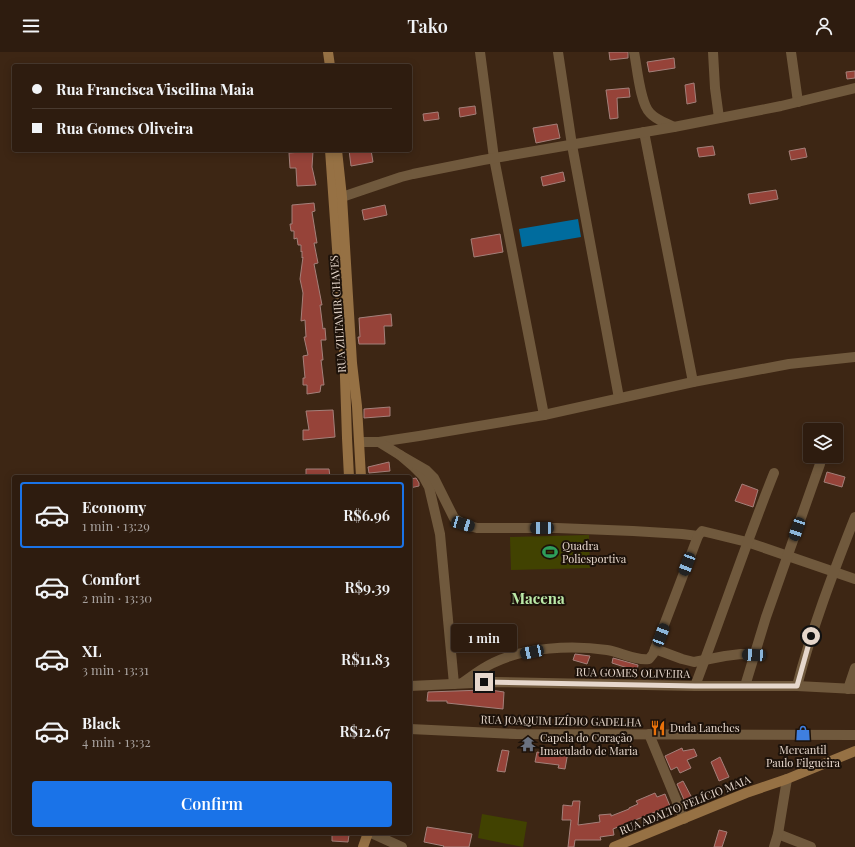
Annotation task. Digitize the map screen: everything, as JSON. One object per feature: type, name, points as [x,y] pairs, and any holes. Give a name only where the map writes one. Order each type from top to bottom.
[{"type":"street","points":[[323,52],[324,64]]},
{"type":"street","points":[[328,52],[330,64]]},
{"type":"street","points":[[480,52],[494,158],[544,415]]},
{"type":"street","points":[[558,52],[572,144],[619,398]]},
{"type":"street","points":[[634,52],[639,82],[648,112],[654,117],[674,127]]},
{"type":"street","points":[[713,52],[715,88],[719,118]]},
{"type":"street","points":[[791,52],[798,102]]},
{"type":"street","points":[[342,197],[401,177],[494,158],[674,127],[798,102],[855,88]]},
{"type":"street","points":[[644,132],[693,382]]},
{"type":"street","name":"RUA ZILTAMIR CHAVES","points":[[330,152],[357,406],[361,475]]},
{"type":"street","name":"RUA ZILTAMIR CHAVES","points":[[338,152],[342,197],[341,243],[349,475]]},
{"type":"street","points":[[360,442],[379,442],[544,415],[693,382],[788,364],[855,357]]},
{"type":"street","points":[[346,408],[357,406]]},
{"type":"street","points":[[379,442],[426,470],[434,478],[454,518],[463,524],[477,528],[557,528],[633,531],[698,536]]},
{"type":"street","points":[[400,455],[418,471],[429,487],[440,534],[458,684],[491,663],[506,657],[546,649],[581,647],[609,650],[647,660],[653,654],[700,532],[704,531],[747,542],[855,579]]},
{"type":"street","points":[[745,686],[766,616],[820,464]]},
{"type":"street","points":[[695,686],[747,542],[774,473]]},
{"type":"street","points":[[797,686],[807,647],[833,571],[855,518]]},
{"type":"street","points":[[655,649],[682,660],[694,662],[741,654],[754,655]]},
{"type":"street","points":[[852,689],[855,668]]},
{"type":"street","name":"RUA GOMES OLIVEIRA","points":[[412,686],[495,682],[695,686],[797,686],[852,689]]},
{"type":"street","name":"RUA JOAQUIM IZÍDIO GADELHA","points":[[412,729],[516,734],[855,735]]},
{"type":"street","points":[[649,734],[684,819]]},
{"type":"street","name":"RUA ADALTO FELÍCIO MAIA","points":[[614,847],[746,793],[787,779],[855,751]]},
{"type":"street","points":[[774,847],[778,834],[787,779]]},
{"type":"street","points":[[778,834],[811,847]]},
{"type":"street","points":[[363,847],[369,835]]},
{"type":"street","points":[[375,835],[402,847]]},
{"type":"shaded area","name":"Quadra Poliesportiva","points":[[589,535],[590,568],[511,570],[510,537]]},
{"type":"shaded area","points":[[482,814],[527,822],[523,847],[478,838]]},
{"type":"water","points":[[578,219],[581,237],[522,247],[519,229]]},
{"type":"building","points":[[609,52],[628,52],[628,58],[610,60]]},
{"type":"building","points":[[674,58],[675,68],[649,72],[647,62]]},
{"type":"building","points":[[855,71],[855,78],[847,79],[846,72]]},
{"type":"building","points":[[694,83],[696,102],[687,104],[685,85]]},
{"type":"building","points":[[629,88],[630,97],[617,98],[618,118],[610,119],[606,90]]},
{"type":"building","points":[[475,106],[476,114],[460,117],[459,108]]},
{"type":"building","points":[[438,112],[439,119],[424,121],[423,114]]},
{"type":"building","points":[[557,124],[560,138],[536,143],[533,128]]},
{"type":"building","points":[[713,146],[715,155],[699,157],[697,148]]},
{"type":"building","points":[[805,148],[807,157],[791,160],[789,151]]},
{"type":"building","points":[[313,152],[312,167],[316,185],[297,186],[296,168],[290,168],[289,153]]},
{"type":"building","points":[[349,152],[371,152],[373,162],[351,166]]},
{"type":"building","points":[[563,172],[565,181],[543,186],[541,177]]},
{"type":"building","points":[[776,190],[778,199],[750,204],[748,194]]},
{"type":"building","points":[[314,203],[315,211],[312,212],[317,243],[314,243],[318,263],[314,264],[322,305],[320,305],[326,340],[321,340],[323,360],[321,360],[324,385],[321,385],[320,392],[307,394],[307,385],[303,385],[303,378],[305,378],[303,356],[308,355],[304,337],[306,337],[305,320],[301,321],[303,293],[300,279],[303,257],[302,258],[301,245],[298,245],[297,238],[294,239],[294,231],[291,231],[290,224],[292,224],[292,205]]},
{"type":"building","points":[[385,205],[387,215],[364,220],[362,210]]},
{"type":"building","points":[[500,234],[503,252],[474,257],[471,239]]},
{"type":"building","points":[[391,314],[392,326],[384,326],[385,344],[359,344],[359,318]]},
{"type":"building","points":[[390,407],[390,416],[364,418],[364,409]]},
{"type":"building","points":[[333,410],[335,437],[303,440],[303,430],[309,430],[306,411]]},
{"type":"building","points":[[389,462],[390,471],[369,473],[368,467]]},
{"type":"building","points":[[306,469],[329,469],[330,475],[306,475]]},
{"type":"building","points":[[827,472],[845,477],[842,487],[824,482]]},
{"type":"building","points":[[416,478],[419,486],[412,488],[412,479]]},
{"type":"building","points":[[742,484],[758,490],[753,507],[735,501]]},
{"type":"building","points":[[575,654],[590,656],[587,664],[573,660]]},
{"type":"building","points":[[613,658],[638,665],[637,671],[612,663]]},
{"type":"building","points":[[484,689],[504,692],[503,709],[447,703],[447,701],[427,701],[428,692]]},
{"type":"building","points":[[682,748],[683,751],[694,749],[697,756],[687,760],[691,768],[680,773],[677,767],[671,770],[665,756]]},
{"type":"building","points":[[502,750],[509,751],[505,772],[497,771]]},
{"type":"building","points":[[561,751],[568,752],[565,769],[558,768],[559,765],[535,762],[537,752],[560,756]]},
{"type":"building","points":[[720,757],[729,777],[719,781],[711,762]]},
{"type":"building","points":[[683,781],[692,798],[685,802],[677,784]]},
{"type":"building","points":[[655,793],[657,797],[665,794],[670,806],[613,829],[614,835],[600,837],[601,840],[575,840],[574,847],[568,847],[571,820],[562,820],[563,805],[572,806],[573,801],[580,801],[578,825],[600,822],[599,815],[611,814],[611,816],[629,809],[638,804],[636,801]]},
{"type":"building","points":[[427,827],[472,834],[469,847],[443,847],[444,846],[424,842]]},
{"type":"building","points":[[719,830],[727,832],[722,847],[714,847]]},
{"type":"building","points":[[332,835],[349,835],[348,842],[332,841]]},
{"type":"place","name":"Quadra Poliesportiva","points":[[550,552]]},
{"type":"place","name":"Duda Lanches","points":[[658,728]]},
{"type":"place","name":"Mercantil Paulo Filgueira","points":[[803,733]]},
{"type":"place","name":"Capela do Coração Imaculado de Maria","points":[[528,744]]},
{"type":"district","name":"Macena","points":[[538,599]]},
{"type":"route","points":[[484,682],[695,686],[797,686],[811,636]]}]
